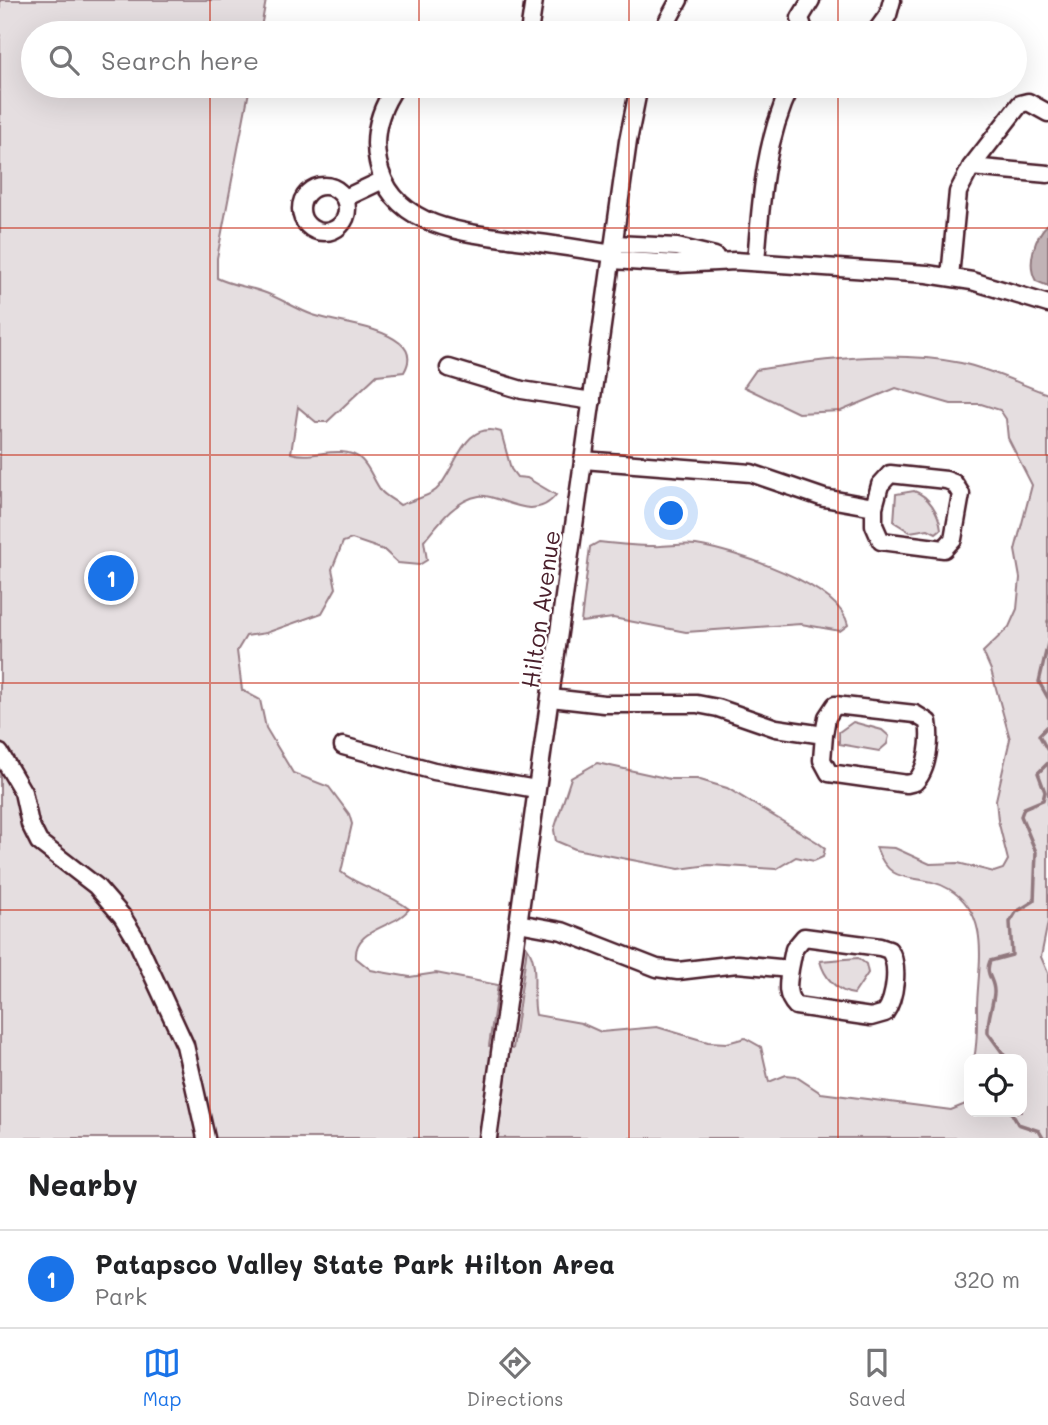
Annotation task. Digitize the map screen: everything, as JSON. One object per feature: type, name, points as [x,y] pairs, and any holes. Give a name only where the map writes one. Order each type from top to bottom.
[{"type":"street","points":[[531,21],[534,0]]},
{"type":"street","points":[[668,21],[680,0]]},
{"type":"street","points":[[801,21],[800,18],[811,0]]},
{"type":"street","points":[[884,21],[892,0]]},
{"type":"street","points":[[389,98],[380,114],[376,136],[377,159],[383,180],[410,212],[438,227],[613,253],[677,247],[735,261],[950,277],[1009,290],[1048,304]]},
{"type":"street","name":"Hilton Avenue","points":[[488,1138],[583,460],[637,98]]},
{"type":"street","points":[[756,262],[768,150],[785,98]]},
{"type":"street","points":[[950,277],[955,207],[958,192],[971,167],[1020,104],[1028,102],[1048,113]]},
{"type":"street","points":[[971,167],[1048,174]]},
{"type":"street","points":[[345,198],[383,180]]},
{"type":"street","points":[[449,368],[522,390],[592,401]]},
{"type":"street","points":[[583,460],[751,473],[824,498],[874,507]]},
{"type":"street","points":[[897,473],[946,480],[954,483],[961,494],[953,538],[944,550],[881,541],[874,525],[874,507],[884,478],[897,473]]},
{"type":"street","points":[[551,698],[604,704],[696,704],[718,708],[776,728],[824,736]]},
{"type":"street","points":[[835,705],[915,714],[928,722],[924,770],[915,782],[906,784],[829,773],[822,760],[824,736],[827,717],[835,705]]},
{"type":"street","points":[[343,746],[434,771],[536,789]]},
{"type":"street","points":[[0,753],[20,783],[30,824],[39,842],[96,886],[122,916],[136,939],[185,1045],[206,1138]]},
{"type":"street","points":[[517,923],[562,931],[657,968],[678,971],[745,964],[790,970]]},
{"type":"street","points":[[804,937],[889,950],[896,964],[890,1006],[885,1013],[871,1017],[796,1006],[790,999],[787,987],[790,970],[794,949],[804,937]]},
{"type":"shaded area","points":[[0,0],[266,0],[262,21],[21,21],[21,98],[248,98],[217,258],[217,278],[263,292],[313,315],[380,332],[400,343],[408,357],[404,372],[377,375],[327,422],[316,422],[298,407],[291,453],[303,455],[341,452],[357,456],[367,466],[382,492],[400,505],[436,490],[461,449],[477,433],[488,430],[501,432],[511,469],[517,477],[527,478],[556,495],[547,504],[527,508],[487,496],[462,502],[424,541],[427,560],[419,565],[398,563],[384,550],[352,539],[343,542],[332,569],[336,588],[322,613],[266,633],[246,636],[237,651],[242,690],[260,700],[266,728],[293,773],[329,787],[349,814],[352,824],[341,872],[409,909],[361,940],[356,958],[371,970],[381,972],[410,977],[436,973],[498,985],[489,1046],[513,1049],[527,947],[533,962],[536,1015],[581,1023],[601,1032],[657,1027],[708,1042],[727,1043],[745,1038],[761,1047],[769,1082],[786,1075],[795,1076],[821,1093],[951,1110],[964,1105],[964,1117],[1027,1117],[1027,1054],[975,1054],[980,942],[972,912],[963,900],[949,889],[897,875],[882,861],[876,847],[895,848],[930,864],[958,863],[994,872],[1003,869],[1008,860],[996,800],[1010,739],[991,670],[983,652],[1009,627],[1017,609],[1020,578],[1015,550],[1032,485],[1008,438],[1006,419],[1000,410],[981,404],[951,404],[896,388],[841,411],[798,413],[744,387],[756,370],[807,362],[910,357],[961,363],[1048,394],[1048,922],[1041,957],[1048,973],[1048,1138],[0,1138]]},
{"type":"shaded area","points":[[1048,224],[1048,286],[1036,281],[1032,259],[1039,236]]},
{"type":"shaded area","points":[[914,491],[929,501],[936,511],[941,529],[936,533],[928,529],[910,532],[894,522],[896,494]]},
{"type":"shaded area","points":[[599,542],[646,546],[685,544],[735,554],[806,583],[826,596],[840,610],[848,625],[840,631],[801,624],[686,632],[613,618],[581,622],[590,547]]},
{"type":"shaded area","points":[[853,722],[882,730],[889,736],[887,744],[879,751],[839,744],[839,732]]},
{"type":"shaded area","points":[[597,763],[670,779],[697,779],[727,788],[817,842],[825,848],[823,857],[814,861],[796,857],[776,869],[709,865],[679,869],[575,849],[556,841],[554,830],[571,778]]},
{"type":"shaded area","points":[[858,958],[866,964],[868,973],[854,994],[832,983],[820,961]]},
{"type":"waterway","points":[[1048,643],[1039,682],[1048,698]]},
{"type":"waterway","points":[[1048,726],[1039,735],[1048,751]]},
{"type":"waterway","points":[[1003,1054],[988,1033],[994,993],[988,966],[990,961],[1012,955],[1010,922],[1016,912],[1034,901],[1036,852],[1021,816],[1024,808],[1043,800],[1045,792],[1038,773],[1048,763]]},
{"type":"waterway","points":[[1014,1117],[1018,1124],[1039,1131],[1043,1138]]},
{"type":"place","name":"Patapsco Valley State Park Hilton Area","points":[[111,578]]}]
